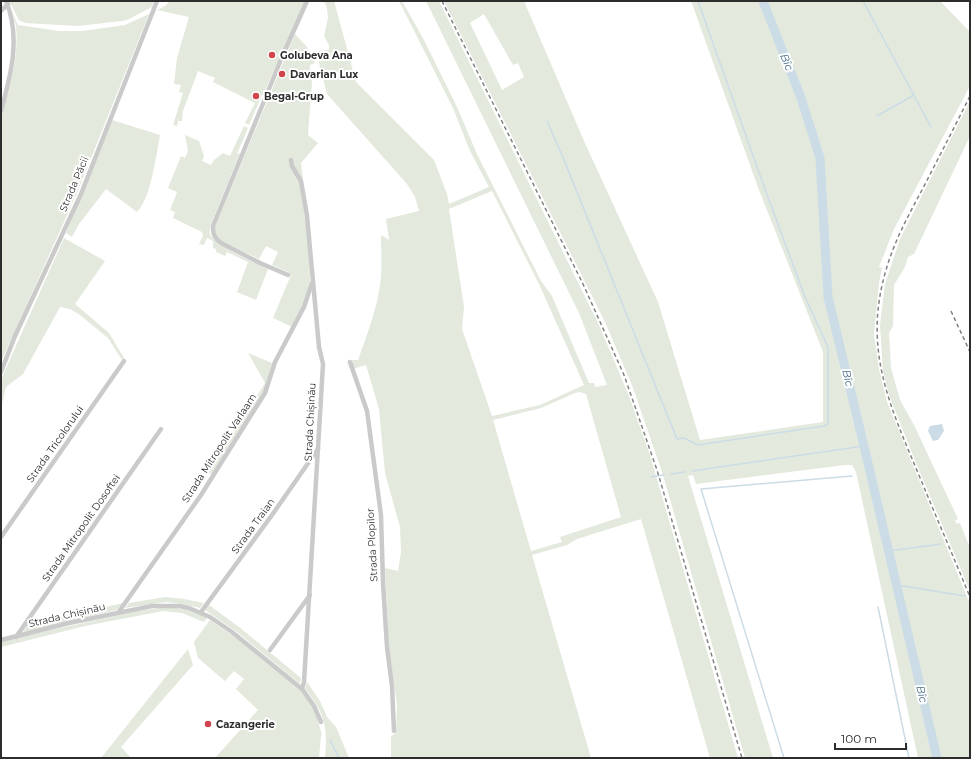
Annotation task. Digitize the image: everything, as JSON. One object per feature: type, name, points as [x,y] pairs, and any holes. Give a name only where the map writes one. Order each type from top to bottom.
[{"type":"street","name":"Strada Păcii","points":[[1,372],[15,336],[81,194],[157,1]]},
{"type":"street","points":[[288,275],[264,265],[221,242],[215,238],[213,226],[282,57],[307,1]]},
{"type":"street","points":[[1,11],[7,3]]},
{"type":"street","points":[[1,111],[15,42],[13,20],[7,3]]},
{"type":"street","name":"Strada Chișinău","points":[[291,160],[294,170],[301,181],[310,246],[319,347],[323,364],[310,595],[304,682],[302,688]]},
{"type":"street","name":"Strada Mitropolit Varlaam","points":[[118,613],[201,495],[265,393],[275,362],[304,307],[312,281]]},
{"type":"street","name":"Strada Tricolorului","points":[[1,537],[124,361]]},
{"type":"street","name":"Strada Plopilor","points":[[350,362],[367,411],[381,515],[383,582],[387,648],[392,686],[394,731]]},
{"type":"street","name":"Strada Mitropolit Dosoftei","points":[[16,637],[161,429]]},
{"type":"street","name":"Strada Traian","points":[[201,612],[318,449]]},
{"type":"street","points":[[270,650],[310,595]]},
{"type":"street","name":"Strada Chișinău","points":[[1,640],[69,623],[152,606],[171,605],[189,608],[201,612],[232,632],[302,688],[314,706],[321,722]]},
{"type":"shaded area","points":[[9,1],[154,1],[152,7],[127,20],[78,26],[25,23],[19,20]]},
{"type":"shaded area","points":[[170,1],[305,1],[249,125],[245,123],[255,103],[213,82],[215,78],[198,71],[183,111],[182,121],[178,121],[177,126],[173,125],[183,93],[179,92],[181,85],[174,84],[177,58],[189,17],[157,10],[165,6]]},
{"type":"shaded area","points":[[324,1],[334,1],[356,82],[434,160],[447,194],[449,204],[489,187],[470,151],[453,108],[399,1],[402,1],[424,40],[457,107],[477,154],[541,281],[552,296],[589,383],[594,383],[595,387],[607,385],[579,313],[426,1],[439,1],[599,325],[629,396],[650,455],[738,758],[710,758],[641,519],[577,539],[567,545],[532,555],[591,758],[391,758],[391,736],[396,733],[397,705],[389,649],[385,568],[398,571],[401,552],[400,527],[385,473],[379,409],[366,365],[353,369],[352,360],[358,360],[375,309],[381,277],[381,235],[389,240],[386,219],[419,211],[415,197],[407,184],[327,94],[316,51],[329,50],[329,45],[324,36],[328,18],[327,8]],"holes":[[[492,191],[539,284],[584,385],[540,405],[492,416],[462,329],[464,307],[449,209]],[[580,392],[586,394],[621,517],[560,537],[562,542],[531,551],[493,420],[541,408]]]},
{"type":"shaded area","points":[[444,1],[524,1],[584,141],[658,302],[700,440],[823,422],[823,352],[759,190],[691,1],[940,1],[970,32],[970,86],[894,229],[879,267],[882,268],[874,334],[879,369],[887,402],[970,604],[970,758],[918,758],[856,472],[852,465],[845,465],[696,484],[693,475],[688,476],[773,758],[745,758],[662,472],[632,385],[605,322]],"holes":[[[484,14],[513,65],[518,63],[524,77],[502,90],[470,23]]]},
{"type":"shaded area","points":[[10,8],[18,25],[59,31],[83,31],[125,25],[149,14],[77,193],[1,362],[1,117],[13,72],[17,37],[16,24]]},
{"type":"shaded area","points":[[295,34],[307,47],[315,63],[310,65],[312,82],[308,135],[318,143],[301,163],[303,179],[300,183],[309,248],[310,282],[302,308],[292,327],[273,318],[291,275],[288,272],[272,265],[278,252],[266,246],[259,259],[221,241],[216,237],[215,227]]},
{"type":"shaded area","points":[[970,101],[970,136],[914,254],[908,257],[905,267],[894,285],[893,326],[889,333],[891,368],[900,400],[914,425],[958,519],[955,520],[957,524],[960,523],[970,548],[970,591],[889,395],[883,371],[880,325],[885,284],[900,239]]},
{"type":"shaded area","points":[[112,120],[160,135],[155,165],[146,197],[142,206],[137,212],[106,189],[79,224],[72,237],[66,233]]},
{"type":"shaded area","points":[[244,126],[248,128],[237,154],[240,153],[211,224],[210,232],[214,240],[220,245],[268,269],[256,300],[237,292],[248,262],[227,252],[225,256],[216,252],[216,249],[213,248],[213,241],[207,238],[204,245],[199,244],[203,236],[202,232],[173,218],[175,212],[170,210],[177,192],[168,188],[181,156],[185,158],[188,151],[185,135],[199,141],[204,156],[202,161],[211,165],[213,161],[223,153],[230,156]]},
{"type":"shaded area","points":[[64,238],[105,261],[75,304],[109,333],[124,358],[122,360],[108,338],[80,315],[70,309],[60,307],[23,374],[6,387],[1,407],[1,382],[3,375]]},
{"type":"shaded area","points":[[248,353],[272,363],[264,391],[212,474],[208,473],[265,383]]},
{"type":"shaded area","points":[[165,597],[204,603],[200,608],[166,602],[125,608],[129,603]]},
{"type":"shaded area","points":[[123,603],[117,610],[23,632],[27,625]]},
{"type":"shaded area","points":[[209,605],[239,627],[301,678],[300,684],[237,632],[205,610]]},
{"type":"shaded area","points":[[166,607],[187,610],[207,618],[204,622],[182,613],[163,611],[85,626],[1,647],[1,641],[138,611]]},
{"type":"shaded area","points":[[210,620],[239,640],[298,688],[308,700],[316,714],[322,735],[319,758],[215,758],[258,710],[236,689],[244,679],[234,671],[225,681],[198,658],[194,642]]},
{"type":"shaded area","points":[[188,649],[193,665],[121,747],[131,758],[101,758]]},
{"type":"shaded area","points":[[307,682],[320,701],[327,717],[336,727],[349,758],[325,758],[326,738],[324,721],[317,706],[305,689]]},
{"type":"water","points":[[942,424],[944,431],[938,440],[933,441],[928,431],[930,426]]},
{"type":"waterway","points":[[547,121],[677,439],[684,438],[698,445],[824,426],[828,424],[828,347],[805,297],[698,1]]},
{"type":"waterway","name":"Bîc","points":[[763,1],[801,98],[820,158],[828,297],[937,758]]},
{"type":"waterway","points":[[863,1],[931,127]]},
{"type":"waterway","points":[[877,116],[914,95]]},
{"type":"waterway","points":[[692,471],[864,446]]},
{"type":"waterway","points":[[671,474],[685,472]]},
{"type":"waterway","points":[[651,477],[664,475]]},
{"type":"waterway","points":[[784,758],[701,489],[852,476]]},
{"type":"waterway","points":[[889,551],[941,544]]},
{"type":"waterway","points":[[897,585],[965,596]]},
{"type":"waterway","points":[[878,607],[909,758]]},
{"type":"waterway","points":[[330,740],[339,758]]},
{"type":"railway","points":[[442,1],[583,284],[624,375],[657,470],[742,758]]},
{"type":"railway","points":[[970,96],[897,239],[886,270],[879,299],[877,327],[883,378],[890,403],[970,597]]},
{"type":"railway","points":[[951,311],[970,352]]},
{"type":"place","name":"Golubeva Ana","points":[[272,55]]},
{"type":"place","name":"Davarian Lux","points":[[282,74]]},
{"type":"place","name":"Begal-Grup","points":[[256,96]]},
{"type":"place","name":"Cazangerie","points":[[208,724]]}]
